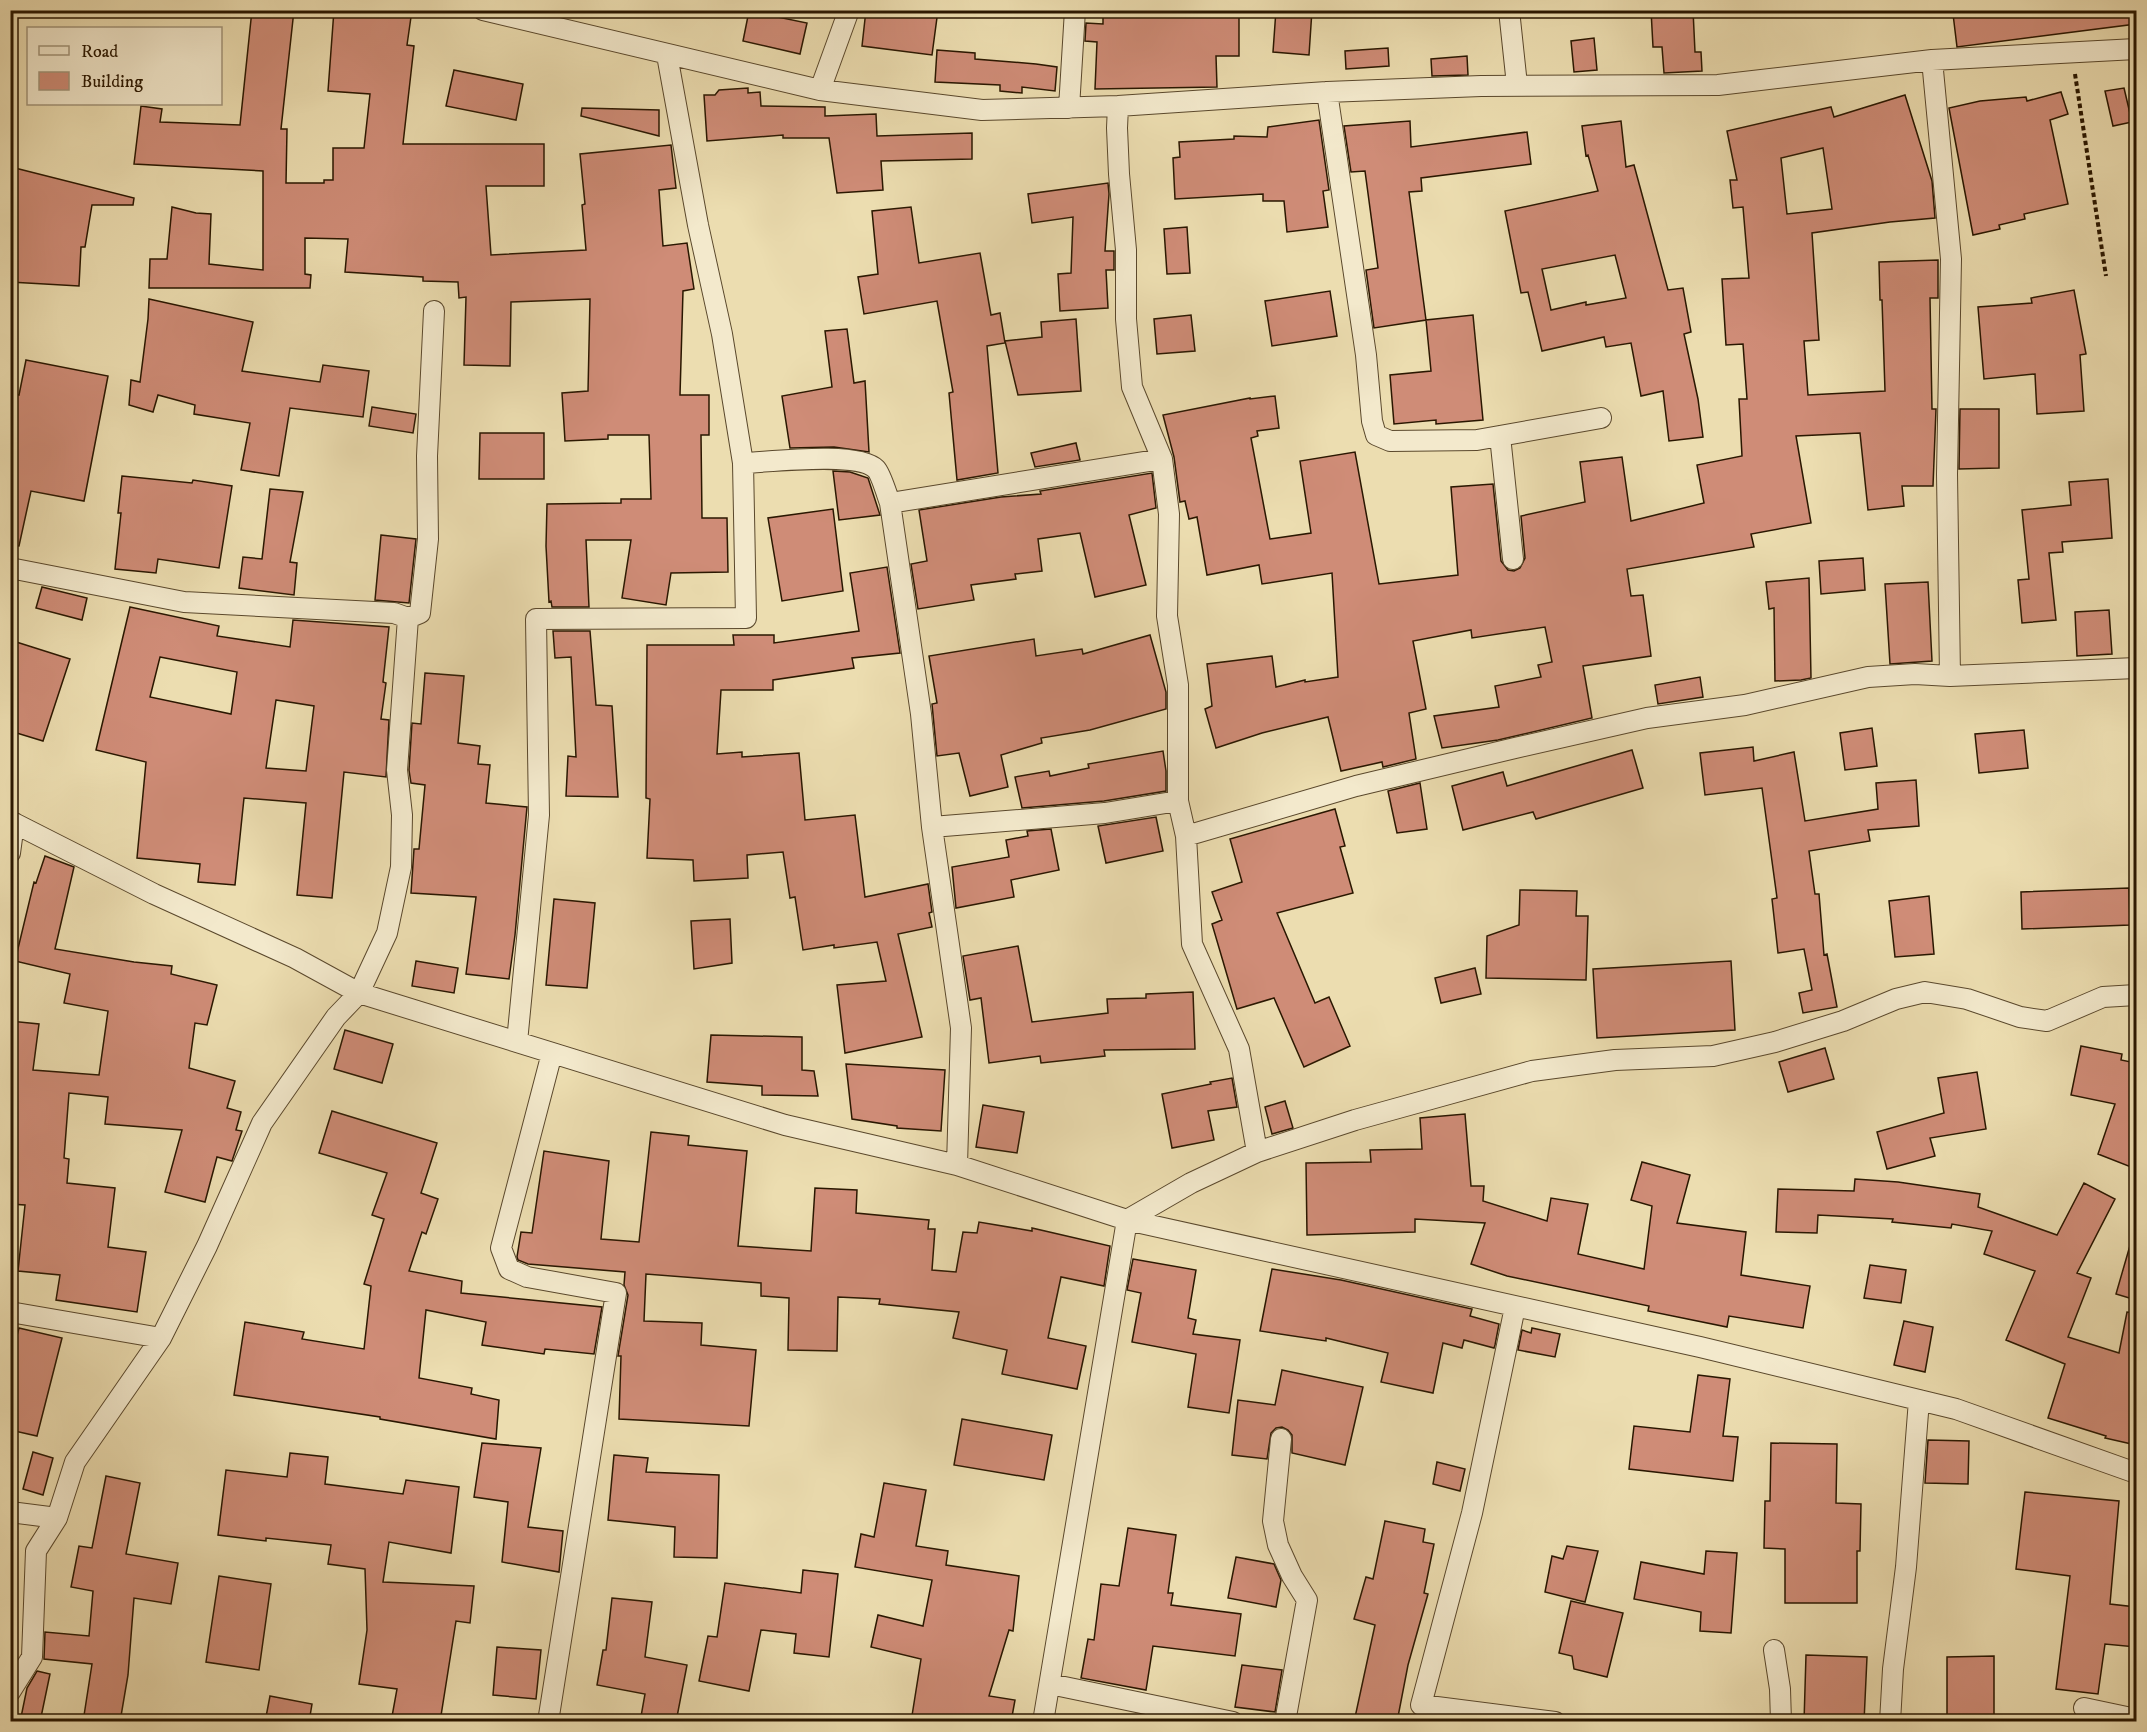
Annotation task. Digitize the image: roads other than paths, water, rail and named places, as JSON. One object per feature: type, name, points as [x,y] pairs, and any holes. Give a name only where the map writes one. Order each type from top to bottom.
[{"type":"street","points":[[483,10],[820,90],[982,110],[1118,106],[1327,92],[1517,85],[1718,85],[1932,60],[2136,50]]},
{"type":"street","points":[[820,90],[849,10]]},
{"type":"street","points":[[1069,108],[1075,10]]},
{"type":"street","points":[[1509,10],[1517,85]]},
{"type":"street","points":[[517,1042],[539,815],[536,619],[746,618],[743,463],[722,333],[698,225],[667,55]]},
{"type":"street","points":[[1932,60],[1951,259],[1947,474],[1950,676]]},
{"type":"street","points":[[1327,92],[1366,355],[1372,421],[1376,435],[1390,441],[1477,440],[1601,418]]},
{"type":"street","points":[[1118,106],[1119,174],[1126,250],[1126,319],[1132,387],[1162,459],[1169,514],[1167,616],[1178,685],[1178,801],[1186,836],[1192,944],[1239,1049],[1257,1152]]},
{"type":"street","points":[[10,568],[184,602],[394,614],[408,618],[420,613],[428,539],[427,456],[434,311]]},
{"type":"street","points":[[1500,436],[1513,558]]},
{"type":"street","points":[[890,503],[1162,459]]},
{"type":"street","points":[[743,463],[858,460],[876,469],[890,503],[921,714],[932,827],[961,1028],[957,1165]]},
{"type":"street","points":[[10,1692],[32,1657],[36,1551],[57,1518],[75,1462],[161,1338],[207,1246],[262,1123],[336,1017],[359,993],[387,933],[401,867],[402,815],[397,770],[408,618]]},
{"type":"street","points":[[1186,836],[1356,786],[1647,718],[1745,705],[1868,677],[2136,668]]},
{"type":"street","points":[[932,827],[1095,814],[1178,801]]},
{"type":"street","points":[[10,853],[12,822],[154,894],[295,958],[359,993],[785,1125],[957,1165],[1127,1220],[1700,1347],[1956,1409],[2136,1473]]},
{"type":"street","points":[[1127,1220],[1191,1183],[1257,1152],[1355,1120],[1532,1071],[1615,1060],[1713,1056],[1775,1042],[1832,1024],[1896,999],[1924,992],[1966,999],[2020,1017],[2048,1021],[2103,997],[2136,995]]},
{"type":"street","points":[[548,1722],[616,1293],[526,1277],[509,1269],[501,1248],[552,1053]]},
{"type":"street","points":[[1043,1722],[1127,1220]]},
{"type":"street","points":[[1515,1307],[1472,1513],[1421,1705],[1555,1722]]},
{"type":"street","points":[[10,1312],[161,1338]]},
{"type":"street","points":[[1890,1722],[1893,1669],[1906,1567],[1919,1400]]},
{"type":"street","points":[[1281,1439],[1273,1521],[1282,1555],[1307,1600],[1286,1722]]},
{"type":"street","points":[[10,1512],[57,1518]]},
{"type":"street","points":[[1774,1650],[1780,1689],[1781,1722]]},
{"type":"street","points":[[1050,1684],[1233,1722]]},
{"type":"street","points":[[2084,1708],[2136,1719]]}]
